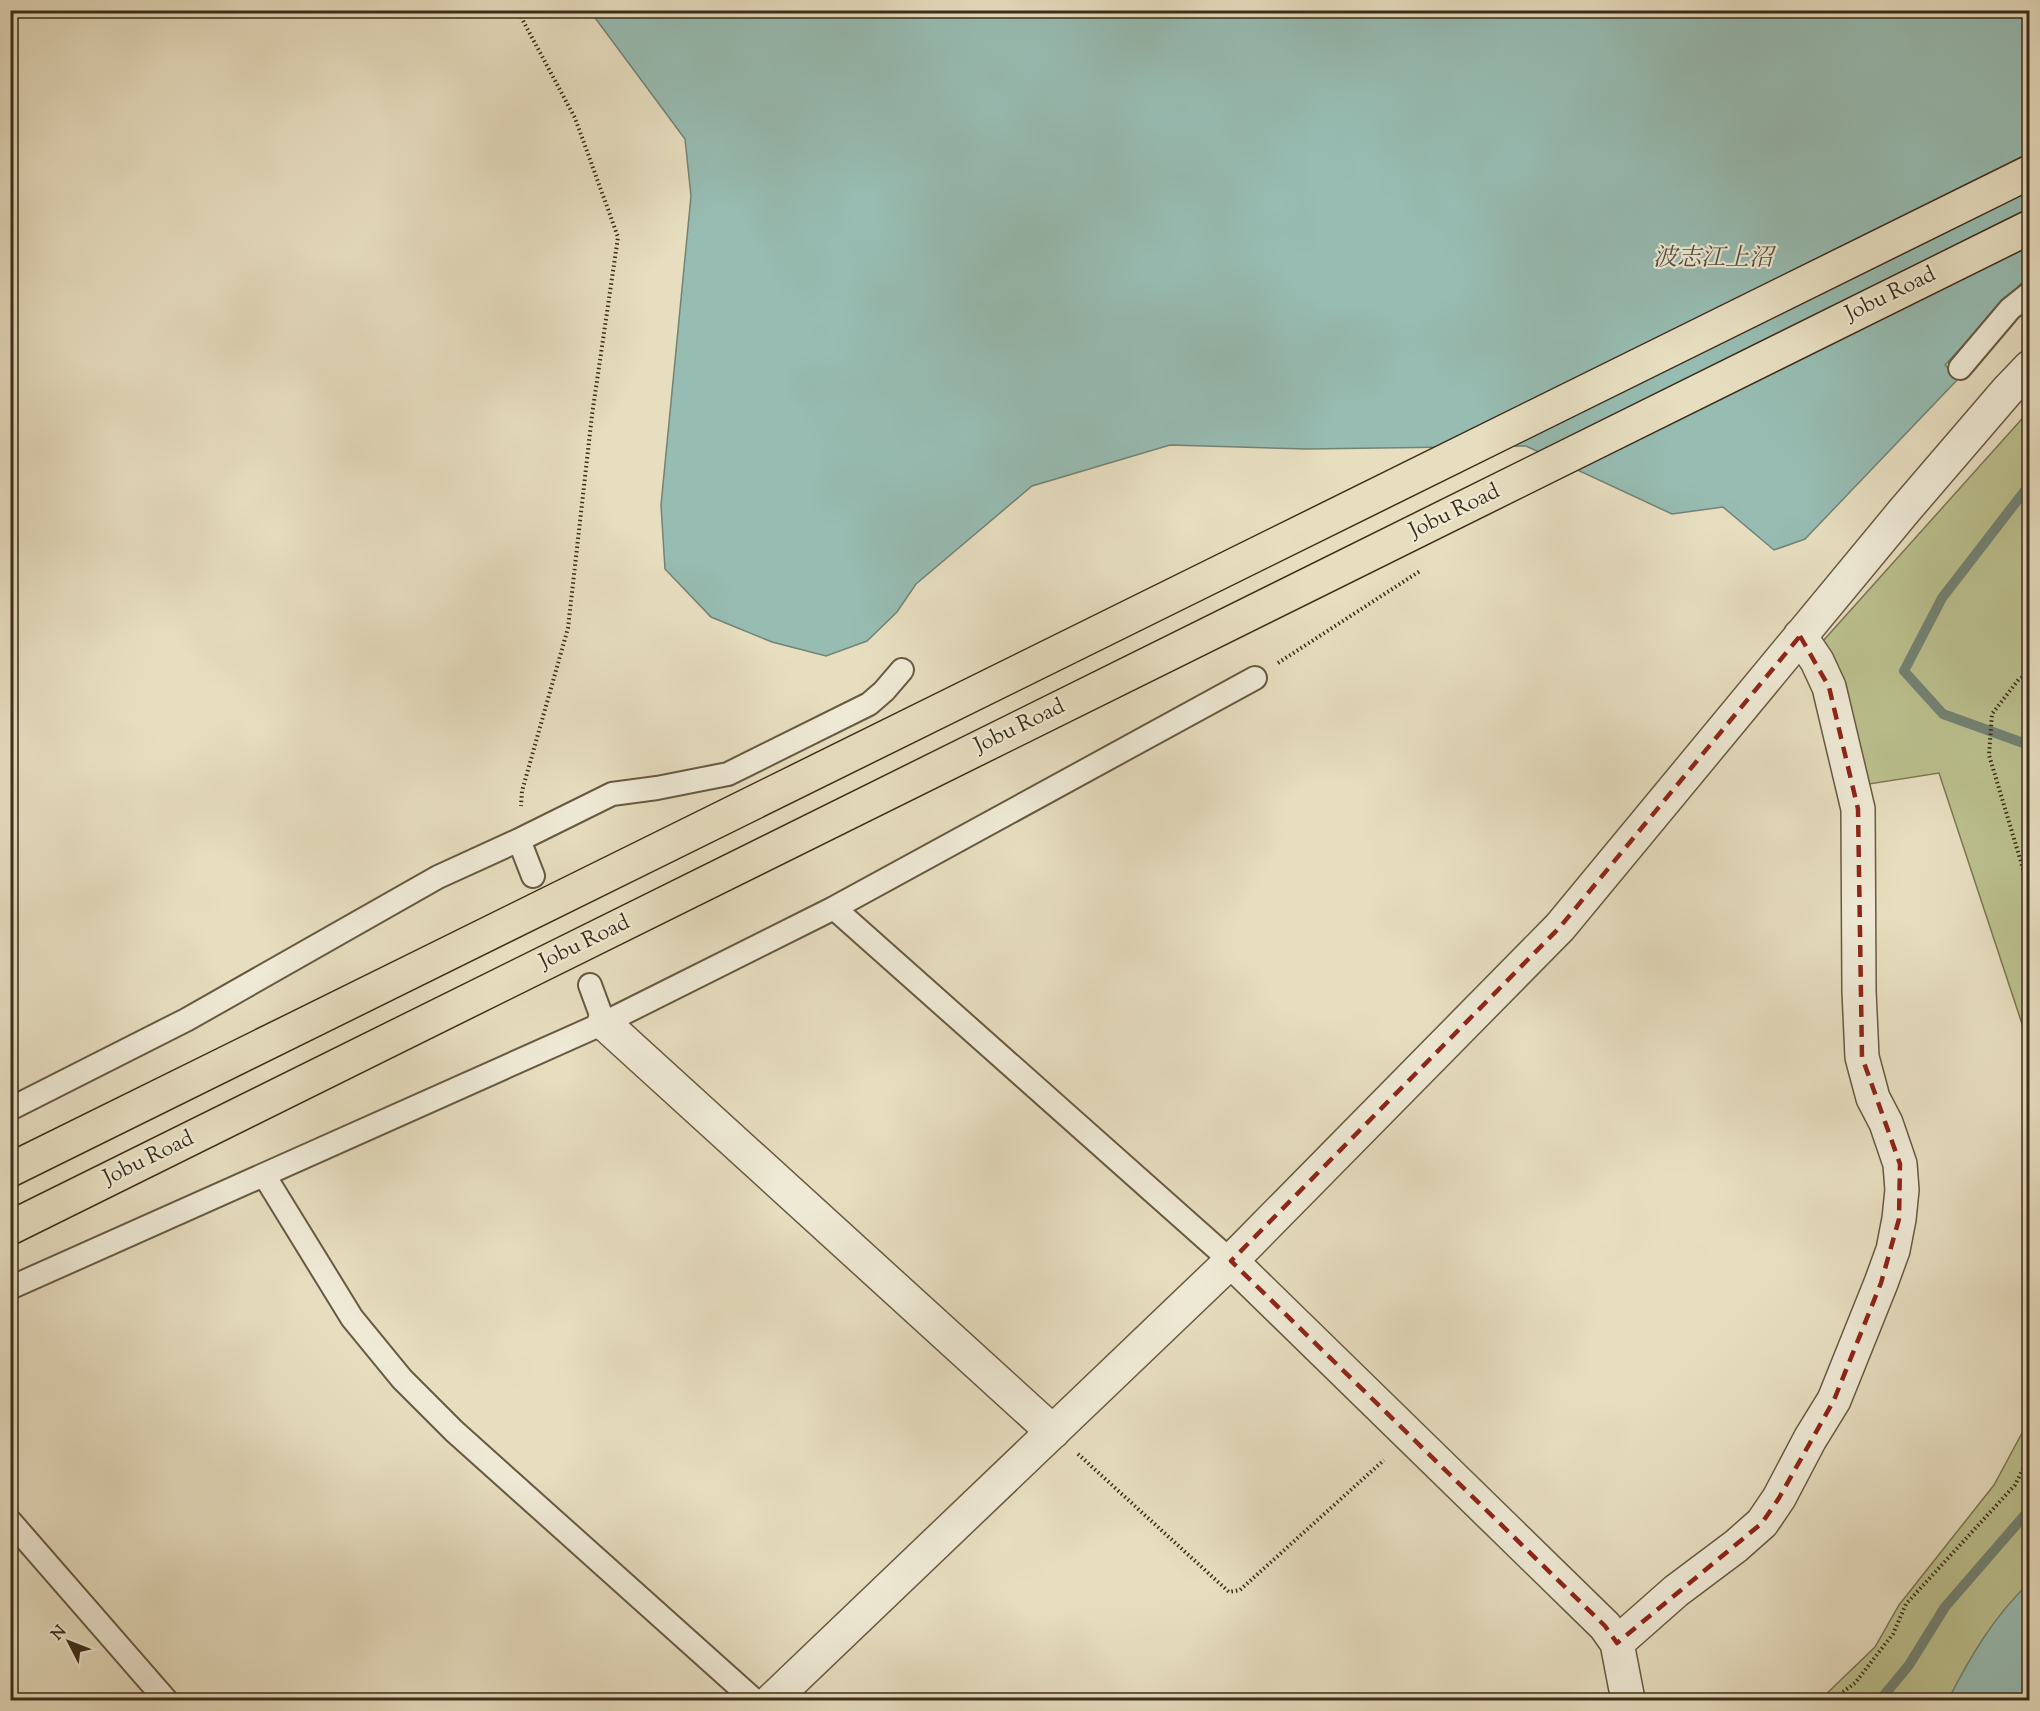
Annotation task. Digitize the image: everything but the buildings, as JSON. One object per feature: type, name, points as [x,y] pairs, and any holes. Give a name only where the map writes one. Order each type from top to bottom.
[{"type":"highway","points":[[10,1170],[2030,172]]},
{"type":"highway","name":"Jobu Road","points":[[10,1228],[2030,227]]},
{"type":"street","points":[[772,1701],[1231,1261],[1560,927],[1800,636],[2007,391],[2030,367]]},
{"type":"street","points":[[1617,1643],[1676,1591],[1736,1546],[1762,1523],[1779,1498],[1810,1439],[1834,1400],[1893,1250],[1899,1220],[1902,1190],[1900,1164],[1886,1123],[1873,1098],[1862,1057],[1859,991],[1858,809],[1829,687],[1818,662],[1800,636]]},
{"type":"street","points":[[604,1023],[1053,1432]]},
{"type":"street","points":[[1231,1261],[1605,1626],[1617,1643],[1628,1701]]},
{"type":"lane","points":[[1960,368],[2010,309],[2030,293]]},
{"type":"lane","points":[[10,1109],[186,1020],[438,877],[612,794],[728,774],[869,704],[902,670]]},
{"type":"lane","points":[[10,1288],[604,1023],[834,908],[1255,678]]},
{"type":"lane","points":[[519,840],[533,876]]},
{"type":"lane","points":[[834,908],[1231,1261]]},
{"type":"lane","points":[[590,985],[604,1023]]},
{"type":"lane","points":[[264,1175],[352,1318],[402,1378],[454,1431],[754,1701]]},
{"type":"lane","points":[[10,1521],[165,1701]]},
{"type":"path","points":[[515,10],[521,17],[575,118],[618,237],[592,415],[568,628],[522,791],[519,840]]},
{"type":"path","points":[[1255,678],[1422,570]]},
{"type":"path","points":[[2030,673],[2019,679],[1992,714],[1989,755],[2030,892]]},
{"type":"path","points":[[1053,1432],[1229,1592],[1240,1590],[1411,1435]]},
{"type":"path","points":[[1832,1701],[1855,1683],[1893,1634],[1906,1604],[2015,1485],[2030,1455]]},
{"type":"highlighted area","points":[[1800,636],[1829,687],[1858,809],[1862,1057],[1900,1164],[1899,1219],[1881,1283],[1834,1400],[1779,1498],[1762,1523],[1617,1643],[1605,1626],[1231,1261],[1560,927]]},
{"type":"green space","points":[[2029,411],[2029,1045],[1939,773],[1863,785],[1823,641]]},
{"type":"green space","points":[[2029,1420],[2029,1700],[1820,1700],[1875,1647],[1899,1605],[1994,1485]]},
{"type":"water","name":"波志江上沼","points":[[590,11],[2029,11],[2029,275],[1945,365],[1959,378],[1805,539],[1774,550],[1723,507],[1672,514],[1526,446],[1307,449],[1170,445],[1032,486],[916,584],[897,612],[867,641],[826,656],[772,642],[711,617],[665,569],[661,505],[691,196],[685,139]]},
{"type":"water","points":[[2029,1583],[2029,1700],[1948,1700],[1984,1638],[2005,1609]]},
{"type":"waterway","points":[[2030,484],[1942,598],[1904,671],[1943,714],[2026,744],[2030,754]]},
{"type":"waterway","points":[[1880,1700],[1909,1665],[1945,1607],[2030,1509]]}]
